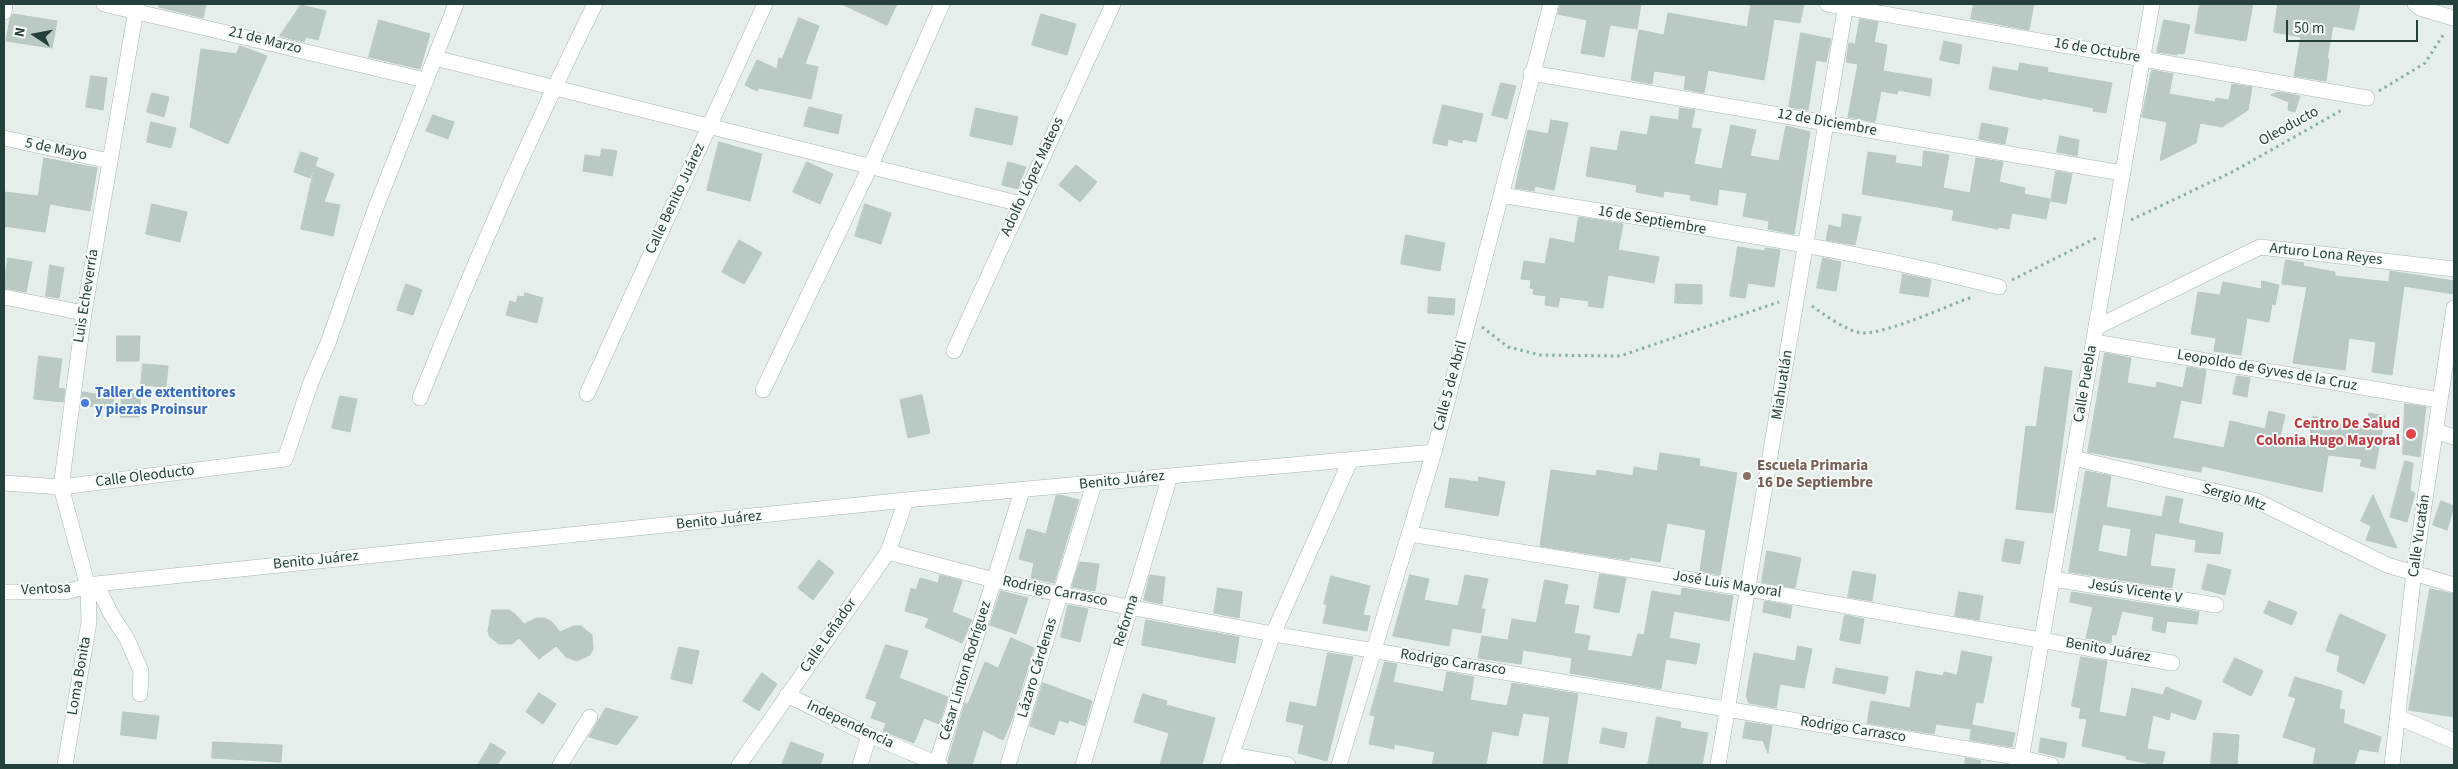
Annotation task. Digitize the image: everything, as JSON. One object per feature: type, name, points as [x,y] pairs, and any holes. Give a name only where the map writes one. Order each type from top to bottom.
[{"type":"street","points":[[4,12],[5,4]]},
{"type":"street","name":"21 de Marzo","points":[[104,4],[137,7],[426,80]]},
{"type":"street","points":[[426,80],[456,4]]},
{"type":"street","points":[[420,398],[455,309],[554,86],[595,4]]},
{"type":"street","name":"Calle Benito Juárez","points":[[587,394],[765,4]]},
{"type":"street","points":[[764,390],[870,167],[942,4]]},
{"type":"street","name":"Adolfo López Mateos","points":[[954,351],[1113,4]]},
{"type":"street","name":"Calle 5 de Abril","points":[[1339,765],[1372,650],[1410,534],[1434,452],[1531,73],[1551,4]]},
{"type":"street","name":"16 de Octubre","points":[[1827,4],[1845,5],[2367,98]]},
{"type":"street","name":"Calle Puebla","points":[[2021,762],[2152,4]]},
{"type":"street","points":[[2414,4],[2420,8],[2453,18]]},
{"type":"street","name":"Miahuatlán","points":[[1718,765],[1749,589],[1845,5]]},
{"type":"street","name":"Luis Echeverría","points":[[92,585],[61,487],[84,313],[137,7]]},
{"type":"street","points":[[435,58],[554,86],[710,127],[1021,204]]},
{"type":"street","name":"12 de Diciembre","points":[[1531,73],[2122,173]]},
{"type":"street","name":"Calle Oleoducto","points":[[4,483],[61,487],[285,459],[311,382],[328,343],[373,215],[426,80]]},
{"type":"street","name":"5 de Mayo","points":[[4,138],[109,161]]},
{"type":"street","name":"16 de Septiembre","points":[[1500,195],[1804,246],[1949,274],[1999,287]]},
{"type":"street","name":"Arturo Lona Reyes","points":[[2095,335],[2260,247],[2454,269]]},
{"type":"street","points":[[4,297],[84,313]]},
{"type":"street","name":"Calle Yucatán","points":[[2392,765],[2414,572],[2454,308]]},
{"type":"street","name":"Leopoldo de Gyves de la Cruz","points":[[2095,335],[2439,400]]},
{"type":"street","points":[[2435,431],[2454,437]]},
{"type":"street","name":"Benito Juárez","points":[[92,585],[906,500],[1022,491],[1434,452]]},
{"type":"street","name":"Sergio Mtz","points":[[2073,458],[2257,501],[2387,565],[2454,585]]},
{"type":"street","points":[[1288,765],[1230,760],[1273,634],[1351,459]]},
{"type":"street","name":"Reforma","points":[[1083,765],[1170,476]]},
{"type":"street","name":"Lázaro Cárdenas","points":[[1008,765],[1094,484]]},
{"type":"street","name":"César Linton Rodríguez","points":[[938,765],[1022,491]]},
{"type":"street","name":"Calle Leñador","points":[[746,763],[787,695],[888,552],[906,500]]},
{"type":"street","name":"José Luis Mayoral","points":[[1410,534],[1749,589],[2043,640]]},
{"type":"street","name":"Rodrigo Carrasco","points":[[888,552],[994,580],[1273,634],[1728,709],[2021,762],[2051,765]]},
{"type":"street","name":"Jesús Vicente V","points":[[2053,579],[2216,605]]},
{"type":"street","points":[[92,585],[127,639],[141,671],[140,694]]},
{"type":"street","name":"Ventosa","points":[[4,592],[65,592],[92,585]]},
{"type":"street","name":"Loma Bonita","points":[[65,765],[89,622],[92,585]]},
{"type":"street","name":"Benito Juárez","points":[[2043,640],[2172,663]]},
{"type":"street","name":"Independencia","points":[[787,695],[869,735],[938,765]]},
{"type":"street","points":[[560,765],[590,717]]},
{"type":"street","points":[[2398,717],[2454,741]]},
{"type":"street","points":[[860,765],[869,735]]},
{"type":"path","name":"Oleoducto","points":[[2112,229],[2234,171],[2425,64],[2453,18]]},
{"type":"path","points":[[1469,317],[1508,347],[1532,353],[1620,356],[1797,296]]},
{"type":"building","points":[[159,4],[206,4],[203,18],[159,7]]},
{"type":"building","points":[[842,4],[897,4],[887,25]]},
{"type":"building","points":[[1560,4],[1641,4],[1637,29],[1610,25],[1604,57],[1581,53],[1587,20],[1558,14]]},
{"type":"building","points":[[1751,4],[1804,4],[1800,23],[1774,19],[1764,80],[1708,70],[1704,93],[1684,89],[1686,76],[1654,71],[1652,84],[1631,80],[1639,30],[1664,35],[1668,13],[1747,27]]},
{"type":"building","points":[[1974,4],[2034,4],[2029,30],[1971,19]]},
{"type":"building","points":[[2200,4],[2253,4],[2246,41],[2195,33]]},
{"type":"building","points":[[2278,4],[2360,4],[2354,30],[2333,26],[2327,59],[2329,59],[2326,81],[2294,76],[2301,37],[2274,32]]},
{"type":"building","points":[[301,5],[326,11],[318,40],[306,37],[304,42],[280,36]]},
{"type":"building","points":[[13,14],[57,21],[52,48],[6,41],[10,19]]},
{"type":"building","points":[[1041,14],[1076,24],[1067,55],[1032,45]]},
{"type":"building","points":[[799,18],[819,26],[805,64],[818,67],[811,99],[759,88],[757,91],[745,85],[757,60],[777,69],[779,58],[782,59]]},
{"type":"building","points":[[1860,19],[1878,22],[1874,42],[1887,45],[1883,71],[1932,79],[1930,96],[1898,90],[1897,94],[1881,91],[1875,122],[1848,117],[1858,64],[1846,62],[1849,43],[1855,44]]},
{"type":"building","points":[[379,20],[430,34],[420,69],[369,57]]},
{"type":"building","points":[[2164,20],[2190,25],[2184,54],[2177,53],[2177,55],[2157,52]]},
{"type":"building","points":[[1801,33],[1831,39],[1826,62],[1816,60],[1808,110],[1789,107]]},
{"type":"building","points":[[1944,41],[1962,45],[1959,64],[1940,60]]},
{"type":"building","points":[[240,46],[267,56],[228,144],[190,127],[201,49],[236,54]]},
{"type":"building","points":[[2020,63],[2048,68],[2047,72],[2112,83],[2106,113],[2093,111],[2094,108],[1989,89],[1993,67],[2018,71]]},
{"type":"building","points":[[2152,70],[2173,74],[2169,94],[2215,102],[2216,98],[2229,100],[2232,84],[2252,87],[2248,110],[2222,127],[2200,123],[2196,143],[2160,161],[2167,122],[2142,117]]},
{"type":"building","points":[[91,76],[107,78],[103,110],[86,107]]},
{"type":"building","points":[[1501,83],[1516,86],[1507,119],[1492,115]]},
{"type":"building","points":[[2279,92],[2300,96],[2295,112],[2288,110],[2289,102],[2271,95]]},
{"type":"building","points":[[152,93],[169,97],[164,117],[147,112]]},
{"type":"building","points":[[1443,105],[1483,114],[1476,142],[1463,139],[1462,143],[1448,139],[1447,146],[1433,143]]},
{"type":"building","points":[[809,107],[842,115],[838,134],[804,126]]},
{"type":"building","points":[[976,108],[1018,117],[1012,145],[970,136]]},
{"type":"building","points":[[1680,108],[1695,110],[1691,128],[1701,129],[1694,164],[1722,169],[1731,125],[1756,130],[1750,156],[1779,161],[1786,126],[1810,132],[1794,234],[1768,229],[1769,221],[1743,216],[1747,193],[1719,189],[1717,205],[1690,200],[1691,195],[1664,191],[1663,197],[1636,192],[1637,185],[1586,176],[1591,147],[1617,151],[1621,131],[1647,135],[1651,116],[1678,120]]},
{"type":"building","points":[[433,115],[454,122],[448,139],[426,131]]},
{"type":"building","points":[[1551,120],[1568,123],[1554,190],[1535,186],[1534,191],[1515,188],[1528,130],[1548,134]]},
{"type":"building","points":[[151,122],[176,128],[171,148],[147,142]]},
{"type":"building","points":[[1982,123],[2008,128],[2005,144],[1979,139]]},
{"type":"building","points":[[2060,136],[2079,140],[2077,156],[2057,152]]},
{"type":"building","points":[[719,142],[762,154],[750,201],[707,190]]},
{"type":"building","points":[[602,149],[617,151],[612,176],[583,171],[585,155],[600,157]]},
{"type":"building","points":[[1924,151],[1949,155],[1943,188],[1970,193],[1976,158],[2003,162],[1999,182],[2025,188],[2024,194],[2050,199],[2046,219],[2012,213],[2009,229],[1999,227],[1998,229],[1952,220],[1954,210],[1862,194],[1868,152],[1896,156],[1895,163],[1922,167]]},
{"type":"building","points":[[301,152],[318,158],[310,178],[294,172]]},
{"type":"building","points":[[44,158],[97,168],[90,211],[50,204],[45,232],[4,226],[4,192],[38,196]]},
{"type":"building","points":[[807,162],[833,174],[820,204],[793,192]]},
{"type":"building","points":[[1008,162],[1026,167],[1018,189],[1002,185]]},
{"type":"building","points":[[1076,165],[1097,182],[1080,202],[1059,185]]},
{"type":"building","points":[[315,166],[334,174],[324,202],[340,205],[333,236],[301,229]]},
{"type":"building","points":[[2056,171],[2072,174],[2066,204],[2051,201]]},
{"type":"building","points":[[152,204],[187,212],[180,242],[146,234]]},
{"type":"building","points":[[865,204],[891,213],[881,244],[855,236]]},
{"type":"building","points":[[1843,214],[1861,217],[1855,245],[1826,240],[1829,225],[1841,228]]},
{"type":"building","points":[[1579,217],[1623,224],[1618,250],[1659,257],[1654,283],[1608,275],[1603,308],[1588,306],[1589,301],[1560,297],[1558,307],[1545,305],[1546,296],[1533,294],[1534,289],[1530,288],[1531,280],[1521,279],[1524,261],[1545,264],[1550,238],[1574,243]]},
{"type":"building","points":[[1406,235],[1445,243],[1440,271],[1401,264]]},
{"type":"building","points":[[739,240],[762,253],[744,284],[722,272]]},
{"type":"building","points":[[1738,247],[1765,251],[1765,248],[1780,250],[1774,287],[1748,283],[1745,298],[1730,296]]},
{"type":"building","points":[[8,258],[32,262],[26,292],[4,288]]},
{"type":"building","points":[[1823,258],[1841,262],[1836,291],[1817,288]]},
{"type":"building","points":[[2286,260],[2304,263],[2303,266],[2335,272],[2335,276],[2389,282],[2390,271],[2454,281],[2454,294],[2404,286],[2392,375],[2372,372],[2376,342],[2349,338],[2345,370],[2293,363],[2307,287],[2282,284]]},
{"type":"building","points":[[50,265],[64,268],[59,298],[46,296]]},
{"type":"building","points":[[1903,274],[1931,280],[1928,297],[1900,293]]},
{"type":"building","points":[[2262,281],[2279,285],[2275,305],[2272,304],[2269,322],[2247,318],[2241,355],[2214,351],[2216,338],[2191,334],[2198,292],[2220,295],[2223,282],[2261,289]]},
{"type":"building","points":[[406,284],[422,290],[413,315],[397,310]]},
{"type":"building","points":[[1676,284],[1702,285],[1702,304],[1675,303]]},
{"type":"building","points":[[525,293],[543,298],[537,323],[506,315],[510,301],[516,303],[518,296],[524,297]]},
{"type":"building","points":[[1429,297],[1455,299],[1454,315],[1428,313]]},
{"type":"building","points":[[117,336],[140,336],[139,361],[117,361]]},
{"type":"building","points":[[2105,353],[2131,358],[2127,383],[2156,388],[2157,382],[2183,388],[2187,367],[2206,370],[2201,404],[2181,400],[2173,438],[2224,448],[2230,421],[2265,429],[2269,411],[2285,415],[2280,437],[2309,441],[2313,416],[2366,428],[2369,413],[2385,416],[2375,469],[2360,466],[2362,459],[2328,455],[2322,492],[2202,466],[2201,472],[2088,452]]},
{"type":"building","points":[[39,356],[62,359],[58,388],[65,389],[63,402],[34,399]]},
{"type":"building","points":[[143,364],[168,366],[166,387],[141,385]]},
{"type":"building","points":[[2045,367],[2072,371],[2053,513],[2016,509],[2026,426],[2036,427]]},
{"type":"building","points":[[2237,376],[2250,378],[2247,397],[2233,394]]},
{"type":"building","points":[[83,392],[114,397],[112,409],[81,405]]},
{"type":"building","points":[[122,393],[141,394],[139,417],[121,417]]},
{"type":"building","points":[[922,395],[930,433],[908,438],[900,400]]},
{"type":"building","points":[[340,396],[357,399],[350,432],[332,428]]},
{"type":"building","points":[[2405,404],[2426,407],[2420,457],[2403,454]]},
{"type":"building","points":[[1660,453],[1700,459],[1699,466],[1737,473],[1720,575],[1700,571],[1706,530],[1667,523],[1660,562],[1630,557],[1629,560],[1540,546],[1551,470],[1596,476],[1597,470],[1633,476],[1634,467],[1657,471]]},
{"type":"building","points":[[2405,461],[2413,463],[2410,491],[2415,493],[2407,522],[2390,517]]},
{"type":"building","points":[[2086,471],[2111,476],[2106,507],[2162,517],[2166,496],[2183,499],[2178,523],[2223,533],[2220,554],[2195,552],[2196,540],[2155,533],[2150,566],[2175,569],[2172,588],[2069,572]],"holes":[[[2103,524],[2131,529],[2127,557],[2098,551]]]},
{"type":"building","points":[[1479,477],[1505,482],[1498,516],[1445,507],[1450,478],[1478,482]]},
{"type":"building","points":[[1060,495],[1079,500],[1054,583],[1031,578],[1034,563],[1019,559],[1027,529],[1046,534],[1056,496]]},
{"type":"building","points":[[2373,495],[2397,548],[2366,540],[2371,526],[2361,521]]},
{"type":"building","points":[[2441,501],[2454,506],[2447,530],[2433,525]]},
{"type":"building","points":[[2006,539],[2024,542],[2020,564],[2002,561]]},
{"type":"building","points":[[1767,551],[1801,558],[1795,588],[1762,582]]},
{"type":"building","points":[[819,560],[834,572],[813,600],[798,588]]},
{"type":"building","points":[[1080,562],[1099,564],[1095,591],[1072,587]]},
{"type":"building","points":[[2208,564],[2231,570],[2225,595],[2202,589]]},
{"type":"building","points":[[1853,571],[1876,575],[1872,601],[1848,597]]},
{"type":"building","points":[[1600,574],[1626,578],[1619,613],[1594,608]]},
{"type":"building","points":[[940,575],[962,581],[952,612],[972,620],[962,643],[925,627],[929,618],[905,611],[911,588],[916,590],[920,578],[938,583]]},
{"type":"building","points":[[1150,575],[1165,577],[1162,604],[1144,600]]},
{"type":"building","points":[[1410,575],[1429,579],[1424,600],[1458,606],[1465,575],[1488,579],[1481,609],[1485,609],[1481,633],[1452,628],[1449,646],[1393,636]]},
{"type":"building","points":[[1331,576],[1370,586],[1363,615],[1370,616],[1367,631],[1323,623],[1327,604],[1324,604]]},
{"type":"building","points":[[1545,580],[1568,585],[1564,604],[1579,606],[1574,633],[1590,636],[1587,650],[1632,657],[1638,634],[1644,635],[1652,591],[1681,596],[1682,588],[1733,596],[1729,621],[1674,611],[1669,638],[1700,644],[1696,664],[1666,659],[1661,689],[1570,673],[1572,658],[1523,650],[1521,664],[1478,658],[1482,636],[1508,640],[1512,619],[1536,623]]},
{"type":"building","points":[[1218,588],[1242,592],[1239,618],[1214,613]]},
{"type":"building","points":[[2430,589],[2454,594],[2454,717],[2409,710]]},
{"type":"building","points":[[1001,591],[1028,598],[1016,634],[990,625]]},
{"type":"building","points":[[1959,592],[1983,596],[1979,620],[1955,616]]},
{"type":"building","points":[[2072,592],[2199,612],[2197,624],[2167,621],[2165,633],[2152,630],[2154,617],[2122,611],[2116,635],[2112,634],[2111,643],[2086,638],[2093,607],[2070,602]]},
{"type":"building","points":[[1765,601],[1792,606],[1790,618],[1763,612]]},
{"type":"building","points":[[2269,601],[2297,612],[2292,625],[2264,613]]},
{"type":"building","points":[[1068,605],[1088,609],[1080,642],[1061,637]]},
{"type":"building","points":[[492,610],[509,610],[524,624],[537,618],[545,618],[552,622],[560,632],[574,626],[581,626],[592,635],[593,649],[590,655],[577,661],[566,657],[556,646],[539,659],[519,638],[512,644],[499,644],[490,637],[488,632]]},
{"type":"building","points":[[2340,614],[2386,635],[2364,684],[2337,671],[2340,656],[2326,651]]},
{"type":"building","points":[[1845,615],[1864,619],[1860,644],[1840,640]]},
{"type":"building","points":[[1146,620],[1239,637],[1235,663],[1142,645]]},
{"type":"building","points":[[1011,638],[1034,648],[1011,722],[1003,740],[983,730],[972,765],[949,765],[948,760],[965,703],[968,704],[985,662],[998,668]]},
{"type":"building","points":[[886,645],[908,651],[899,678],[948,697],[939,724],[924,718],[914,743],[883,731],[886,723],[871,718],[877,702],[866,698]]},
{"type":"building","points":[[1798,646],[1812,649],[1804,688],[1780,684],[1776,708],[1749,703],[1746,696],[1754,653],[1795,661]]},
{"type":"building","points":[[679,647],[699,651],[692,684],[671,679]]},
{"type":"building","points":[[1962,651],[1992,657],[1983,703],[1976,702],[1971,729],[1936,724],[1934,734],[1867,723],[1871,701],[1910,708],[1916,671],[1943,676],[1944,672],[1957,675]]},
{"type":"building","points":[[1328,653],[1353,657],[1327,761],[1298,753],[1304,725],[1286,721],[1290,702],[1316,707]]},
{"type":"building","points":[[2081,657],[2107,661],[2099,712],[2126,717],[2132,688],[2163,695],[2166,687],[2202,701],[2195,720],[2171,712],[2169,720],[2153,715],[2147,749],[2165,752],[2162,765],[2146,765],[2146,763],[2126,759],[2126,756],[2082,746],[2087,719],[2079,718],[2081,708],[2072,706]]},
{"type":"building","points":[[2235,658],[2263,671],[2251,696],[2223,682]]},
{"type":"building","points":[[1385,662],[1397,664],[1393,682],[1443,692],[1447,672],[1474,677],[1470,700],[1507,706],[1512,683],[1578,694],[1567,765],[1543,765],[1550,717],[1523,713],[1518,736],[1492,731],[1486,765],[1432,765],[1435,752],[1394,744],[1394,749],[1369,744],[1375,716],[1370,715]]},
{"type":"building","points":[[1836,668],[1888,677],[1885,694],[1833,683]]},
{"type":"building","points":[[762,673],[777,684],[759,711],[743,701]]},
{"type":"building","points":[[2295,677],[2342,691],[2339,709],[2345,710],[2343,723],[2381,737],[2378,752],[2359,749],[2354,765],[2313,765],[2316,748],[2283,737],[2296,698],[2289,696]]},
{"type":"building","points":[[1043,683],[1092,701],[1085,726],[1069,720],[1068,723],[1059,720],[1054,735],[1030,726]]},
{"type":"building","points":[[539,693],[556,704],[543,724],[526,712]]},
{"type":"building","points":[[1143,694],[1167,701],[1166,705],[1215,718],[1202,765],[1160,765],[1169,733],[1134,722]]},
{"type":"building","points":[[606,708],[638,717],[617,745],[589,737]]},
{"type":"building","points":[[123,712],[159,716],[156,739],[121,735]]},
{"type":"building","points":[[1657,717],[1681,722],[1680,728],[1708,733],[1702,765],[1648,765]]},
{"type":"building","points":[[1746,722],[1772,726],[1768,753],[1763,741],[1743,738]]},
{"type":"building","points":[[1972,725],[2015,733],[2012,747],[1970,740]]},
{"type":"building","points":[[1603,728],[1627,733],[1624,748],[1600,743]]},
{"type":"building","points":[[2214,733],[2239,735],[2237,765],[2211,765]]},
{"type":"building","points":[[2041,738],[2067,743],[2064,758],[2039,752]]},
{"type":"building","points":[[213,742],[282,745],[281,762],[212,758]]},
{"type":"building","points":[[791,742],[824,754],[820,765],[782,765]]},
{"type":"building","points":[[491,743],[506,752],[497,765],[478,765]]},
{"type":"building","points":[[1966,758],[1981,761],[1980,765],[1965,765]]},
{"type":"place","name":"Taller de extentitores y piezas Proinsur","points":[[85,403]]},
{"type":"place","name":"Centro De Salud Colonia Hugo Mayoral","points":[[2411,434]]},
{"type":"place","name":"Escuela Primaria 16 De Septiembre","points":[[1747,476]]}]
